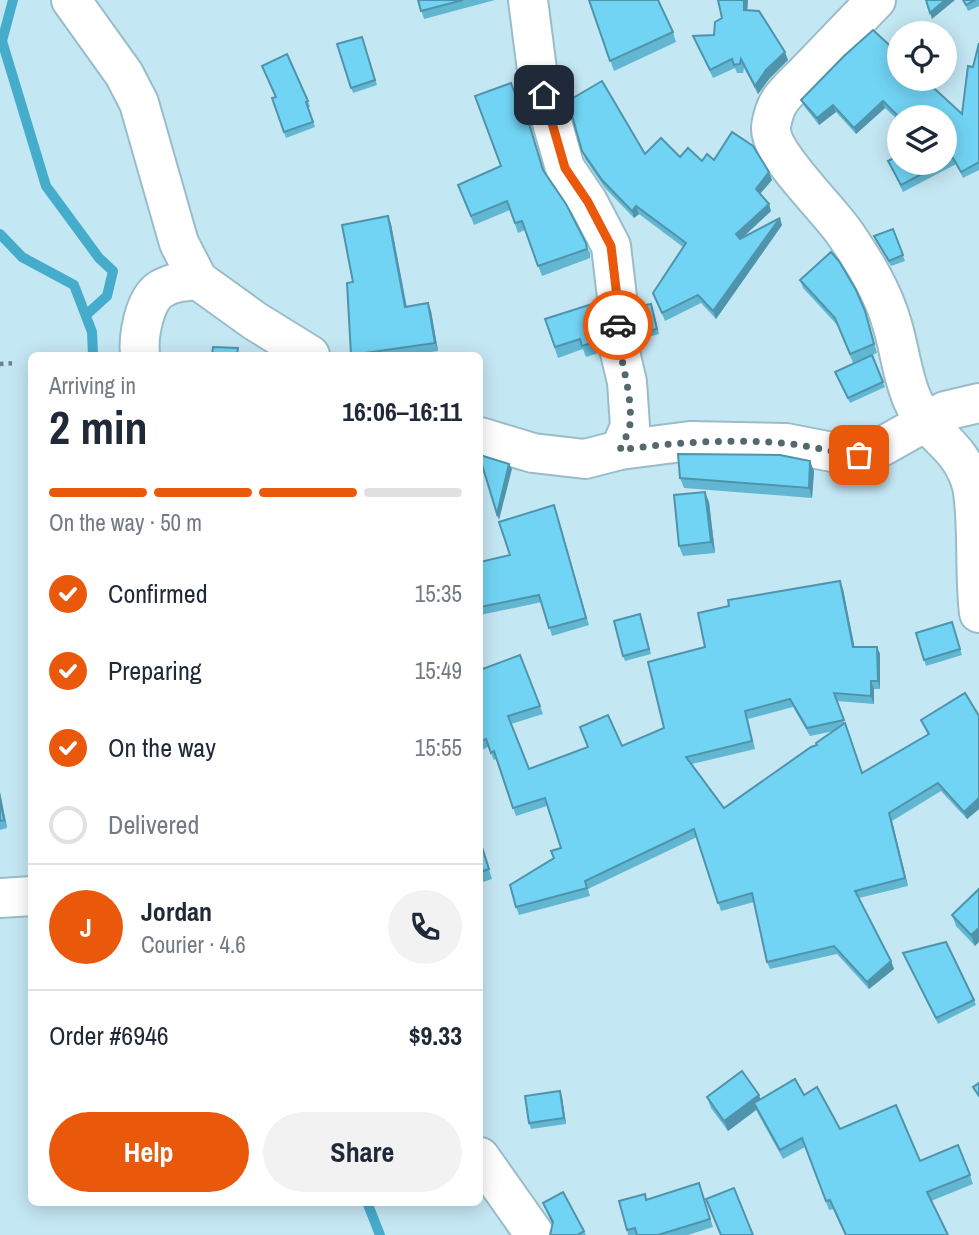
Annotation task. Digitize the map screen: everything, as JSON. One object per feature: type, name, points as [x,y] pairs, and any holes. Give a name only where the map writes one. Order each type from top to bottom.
[{"type":"street","points":[[71,0],[124,74],[139,103],[179,243],[198,280],[255,321],[305,352]]},
{"type":"street","points":[[528,0],[537,71],[565,168],[588,202],[611,246],[617,297],[618,344],[627,382],[630,426],[620,450]]},
{"type":"street","points":[[876,0],[778,102],[771,129],[778,152],[838,222],[878,288],[893,325],[913,402],[925,421],[956,451],[966,468],[972,489],[979,613]]},
{"type":"street","points":[[140,352],[139,342],[145,314],[158,290],[177,282],[198,280]]},
{"type":"street","points":[[483,438],[533,453],[585,458],[620,450],[690,441],[786,443],[832,453],[859,455],[884,446],[945,411],[979,403]]},
{"type":"street","points":[[0,898],[28,896]]},
{"type":"street","points":[[483,1161],[535,1235]]},
{"type":"path","points":[[0,364],[17,363]]},
{"type":"building","points":[[418,0],[463,0],[421,11]]},
{"type":"building","points":[[589,0],[658,0],[673,32],[610,61]]},
{"type":"building","points":[[718,0],[744,0],[744,10],[759,11],[785,52],[766,70],[755,86],[741,59],[740,64],[734,65],[732,59],[710,70],[693,36],[714,35],[715,22],[722,18]]},
{"type":"building","points":[[926,0],[945,0],[930,13]]},
{"type":"building","points":[[873,30],[887,43],[887,91],[937,91],[952,105],[887,105],[883,101],[854,128],[833,105],[817,118],[801,100]]},
{"type":"building","points":[[362,37],[375,80],[351,88],[337,44]]},
{"type":"building","points":[[979,43],[979,162],[961,172],[957,165],[957,109],[962,114],[968,66],[973,67]]},
{"type":"building","points":[[287,54],[308,101],[306,102],[313,122],[284,132],[272,98],[276,97],[262,66]]},
{"type":"building","points":[[602,81],[645,154],[661,138],[680,157],[688,148],[702,161],[707,154],[714,160],[732,132],[753,146],[769,172],[756,189],[769,204],[736,234],[740,239],[780,218],[713,311],[698,295],[662,313],[653,293],[686,243],[636,206],[632,211],[602,180],[582,151],[568,101]]},
{"type":"building","points":[[511,83],[524,118],[527,117],[543,170],[566,204],[587,249],[538,266],[522,221],[515,223],[507,201],[471,216],[458,185],[501,166],[475,96]]},
{"type":"building","points":[[896,175],[920,175],[901,185]]},
{"type":"building","points":[[388,216],[405,307],[428,303],[435,343],[372,352],[351,352],[347,283],[353,282],[342,225]]},
{"type":"building","points":[[893,229],[903,255],[889,261],[874,236]]},
{"type":"building","points":[[831,252],[856,290],[874,344],[850,354],[835,318],[800,280]]},
{"type":"building","points":[[592,304],[594,342],[582,346],[580,339],[555,347],[545,319]]},
{"type":"building","points":[[651,304],[657,329],[638,333],[637,307]]},
{"type":"building","points":[[213,347],[238,348],[237,352],[212,352]]},
{"type":"building","points":[[872,355],[883,382],[848,398],[835,372]]},
{"type":"building","points":[[678,454],[780,455],[810,461],[809,488],[680,478]]},
{"type":"building","points":[[483,456],[509,464],[497,514],[483,468]]},
{"type":"building","points":[[705,492],[711,542],[679,546],[674,495]]},
{"type":"building","points":[[554,505],[586,618],[549,628],[539,595],[483,606],[483,561],[510,555],[499,522]]},
{"type":"building","points":[[840,581],[853,647],[877,647],[878,681],[871,681],[871,696],[834,693],[844,720],[807,728],[790,699],[745,711],[752,741],[686,757],[724,808],[845,723],[862,773],[929,734],[921,720],[965,693],[979,716],[979,798],[964,812],[938,783],[889,813],[905,878],[855,891],[891,961],[867,982],[834,946],[767,962],[752,893],[718,903],[694,829],[585,881],[587,888],[516,907],[510,885],[554,858],[551,851],[561,848],[545,798],[513,808],[494,751],[491,753],[486,739],[483,740],[483,669],[520,655],[540,706],[508,716],[529,769],[588,747],[580,727],[608,715],[622,746],[664,728],[648,662],[705,647],[698,613],[729,606],[728,600]]},
{"type":"building","points":[[640,614],[649,649],[623,656],[614,621]]},
{"type":"building","points":[[952,622],[960,649],[924,660],[916,633]]},
{"type":"building","points":[[0,800],[4,820],[0,821]]},
{"type":"building","points":[[483,850],[489,869],[483,871]]},
{"type":"building","points":[[979,889],[979,928],[971,935],[952,915]]},
{"type":"building","points":[[946,942],[974,1000],[936,1018],[903,953]]},
{"type":"building","points":[[742,1071],[759,1095],[724,1121],[707,1097]]},
{"type":"building","points":[[795,1079],[804,1095],[817,1087],[840,1129],[896,1105],[920,1161],[958,1145],[970,1175],[927,1192],[948,1235],[846,1235],[830,1200],[826,1201],[802,1138],[780,1150],[754,1103]]},
{"type":"building","points":[[979,1083],[979,1096],[973,1087]]},
{"type":"building","points":[[560,1091],[564,1118],[529,1123],[525,1096]]},
{"type":"building","points":[[699,1183],[710,1219],[658,1235],[637,1235],[635,1228],[627,1230],[619,1201],[645,1194],[646,1200]]},
{"type":"building","points":[[734,1188],[753,1235],[721,1235],[706,1199]]},
{"type":"building","points":[[563,1192],[584,1231],[577,1235],[550,1235],[553,1222],[543,1203]]},
{"type":"waterway","points":[[13,0],[2,41],[46,186],[99,258],[113,271],[107,296],[86,315]]},
{"type":"waterway","points":[[0,234],[22,257],[74,285],[92,332],[93,352]]},
{"type":"waterway","points":[[369,1206],[380,1235]]},
{"type":"way so far","points":[[618,325],[618,344],[627,382],[630,426],[620,450],[690,441],[735,441],[786,443],[832,453],[859,455]]},
{"type":"route","points":[[544,95],[565,168],[588,202],[611,246],[618,325]]}]
